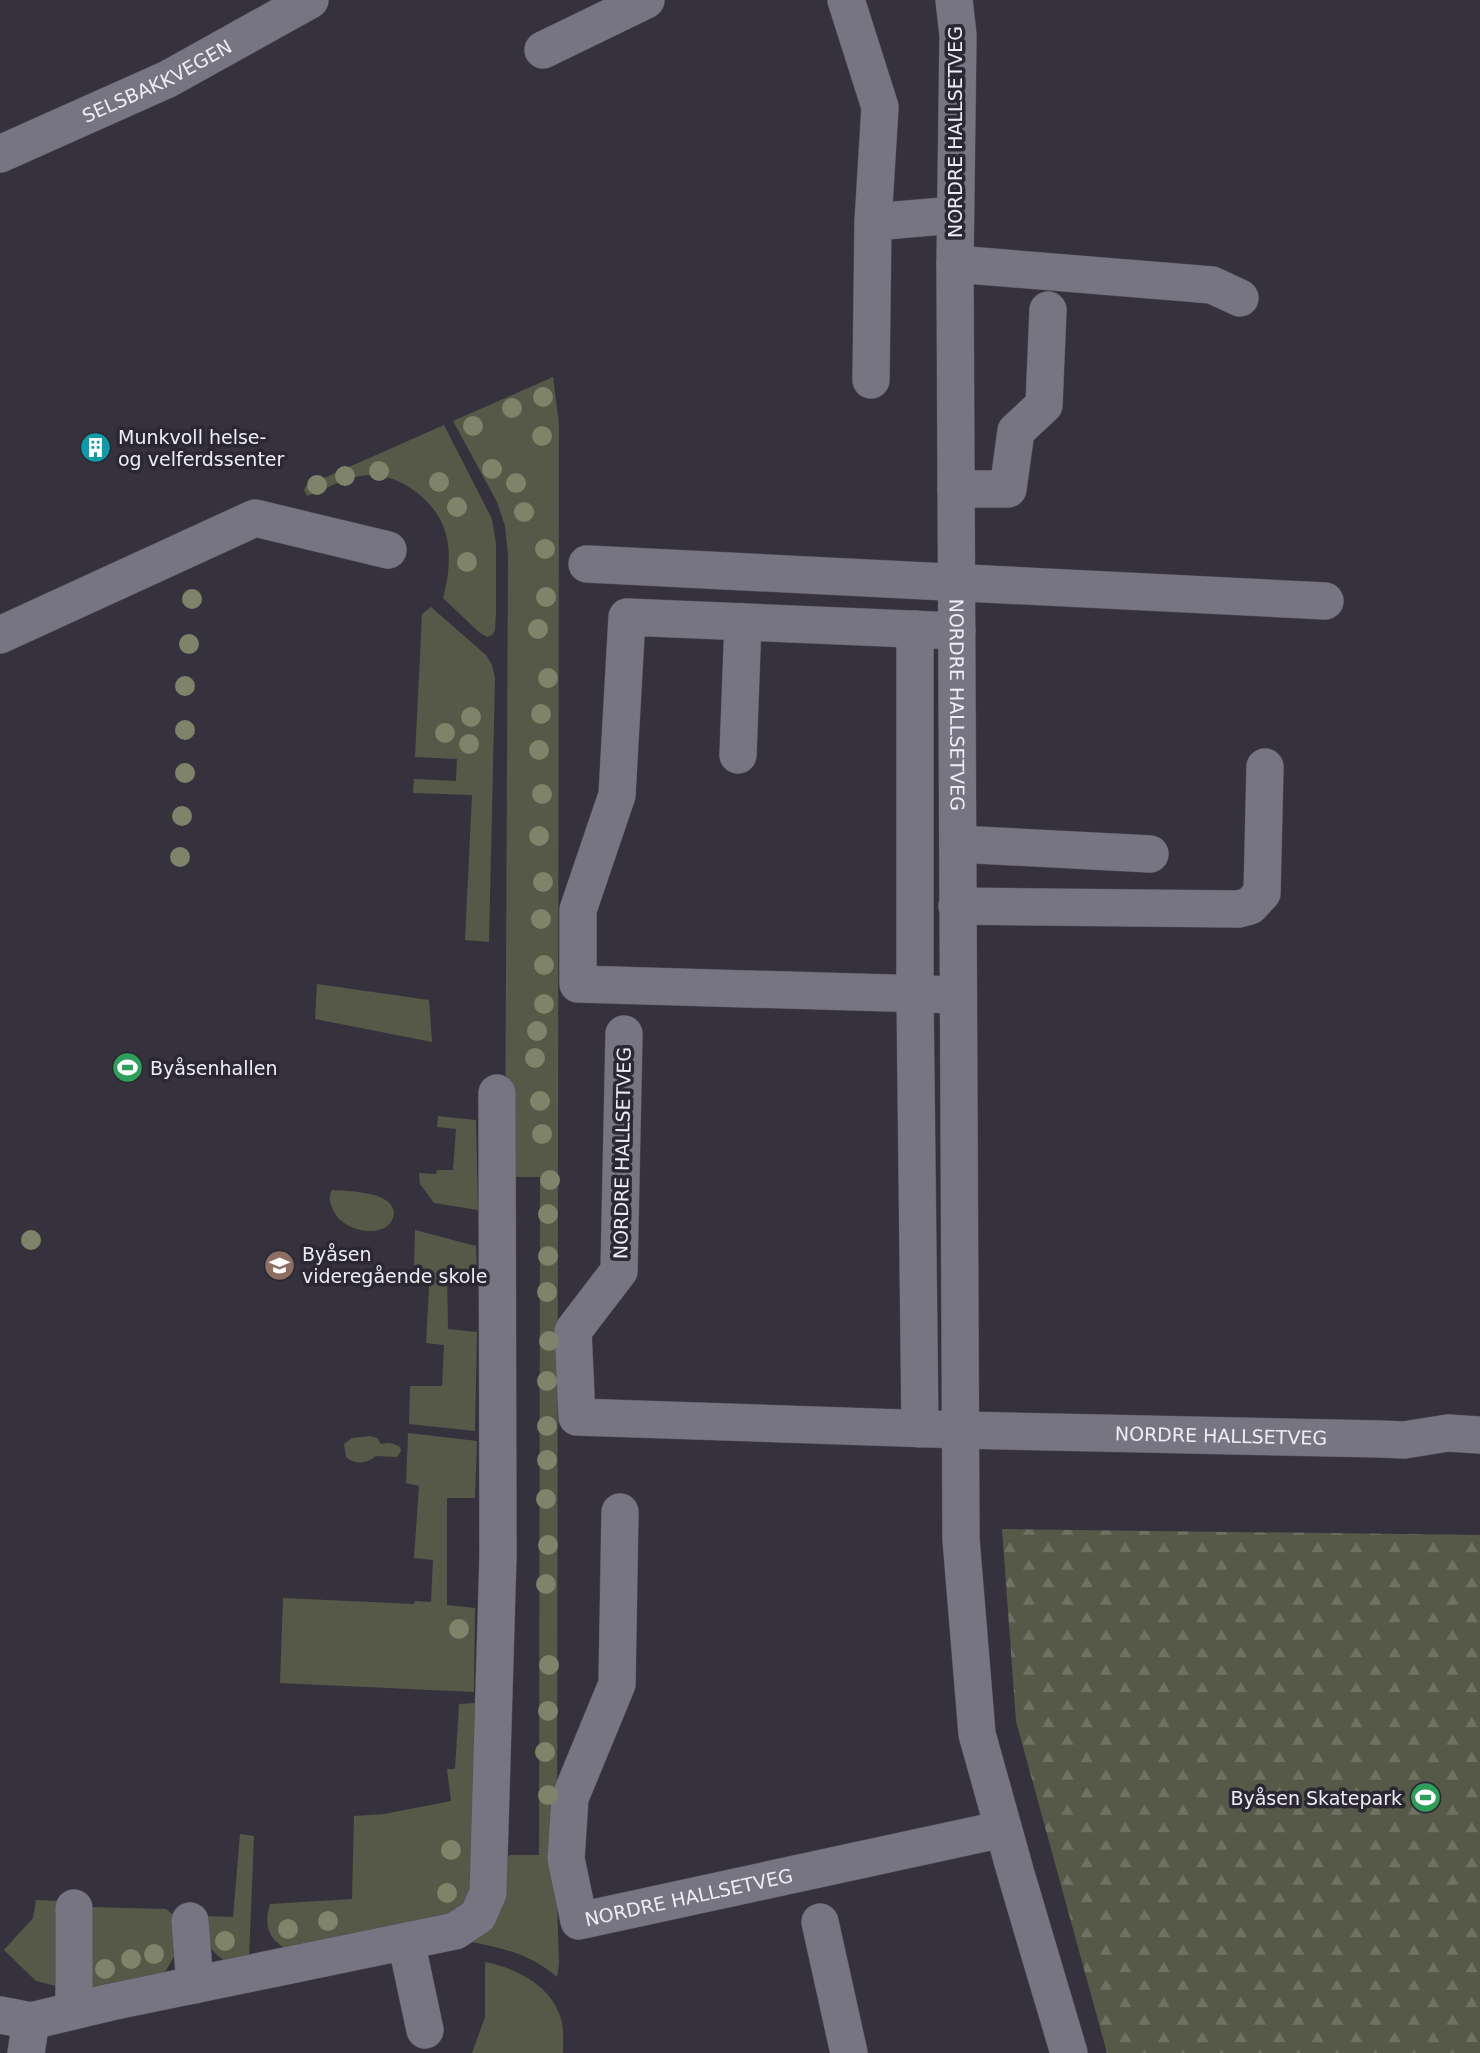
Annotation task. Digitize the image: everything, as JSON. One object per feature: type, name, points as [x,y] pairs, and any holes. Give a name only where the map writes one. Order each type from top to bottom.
[{"type":"street","name":"SELSBAKKVEGEN","points":[[0,154],[168,79],[310,0]]},
{"type":"street","points":[[543,50],[646,0]]},
{"type":"street","points":[[846,0],[880,107],[873,222],[872,380]]},
{"type":"street","name":"NORDRE HALLSETVEG","points":[[954,0],[958,35],[955,264],[961,1539],[977,1734],[1069,2053]]},
{"type":"street","points":[[873,222],[955,215]]},
{"type":"street","name":"NORDRE HALLSETVEG","points":[[955,264],[1212,285],[1240,298]]},
{"type":"street","points":[[956,489],[1009,489],[1016,431],[1044,405],[1048,310]]},
{"type":"street","points":[[0,635],[255,518],[388,550]]},
{"type":"street","points":[[587,564],[957,582]]},
{"type":"street","name":"NORDRE HALLSETVEG","points":[[957,582],[1325,601]]},
{"type":"street","points":[[957,631],[627,617],[617,795],[578,910],[578,984],[958,995]]},
{"type":"street","points":[[738,755],[743,622]]},
{"type":"street","points":[[915,629],[915,994],[920,1429]]},
{"type":"street","points":[[957,906],[1238,909],[1250,906],[1262,893],[1265,767]]},
{"type":"street","points":[[958,844],[1150,854]]},
{"type":"street","name":"NORDRE HALLSETVEG","points":[[624,1034],[619,1271],[573,1331],[577,1417],[920,1429],[1404,1440],[1448,1433],[1480,1435]]},
{"type":"street","points":[[19,2030],[74,2011],[455,1931],[478,1916],[488,1893],[498,1556],[498,1093]]},
{"type":"street","name":"NORDRE HALLSETVEG","points":[[620,1512],[617,1684],[570,1798],[566,1859],[579,1921],[1003,1829]]},
{"type":"street","points":[[74,1908],[74,2011]]},
{"type":"street","points":[[190,1921],[195,1985]]},
{"type":"street","points":[[820,1922],[849,2053]]},
{"type":"street","points":[[406,1941],[425,2029]]},
{"type":"green space","points":[[553,377],[559,424],[557,1977],[527,1958],[472,1942],[485,1931],[506,1859],[510,1855],[539,1855],[540,1177],[505,1177],[508,555],[505,526],[497,502],[453,421]]},
{"type":"green space","points":[[444,425],[492,519],[496,544],[496,612],[495,630],[487,637],[443,598],[449,563],[448,545],[439,517],[424,498],[392,479],[368,475],[344,480],[307,496],[304,490],[306,486]]},
{"type":"green space","points":[[431,607],[486,655],[495,678],[489,942],[465,940],[472,795],[413,793],[414,779],[456,781],[457,759],[415,757],[422,614]]},
{"type":"green space","points":[[317,984],[429,1000],[432,1042],[315,1019]]},
{"type":"green space","points":[[438,1116],[476,1120],[478,1210],[434,1203],[420,1184],[419,1173],[436,1174],[437,1170],[453,1170],[456,1129],[437,1127]]},
{"type":"green space","points":[[332,1190],[378,1196],[392,1206],[393,1219],[380,1230],[366,1231],[352,1227],[340,1220],[334,1212],[330,1199]]},
{"type":"green space","points":[[415,1230],[476,1246],[477,1276],[447,1275],[448,1329],[477,1332],[475,1431],[409,1424],[410,1386],[442,1386],[444,1345],[426,1343],[430,1270],[414,1266]]},
{"type":"green space","points":[[408,1433],[477,1441],[475,1498],[447,1498],[447,1605],[475,1608],[474,1692],[280,1683],[283,1598],[414,1604],[415,1601],[431,1602],[433,1560],[414,1558],[419,1486],[406,1483]]},
{"type":"green space","points":[[352,1438],[377,1438],[381,1444],[398,1446],[401,1451],[397,1457],[376,1456],[361,1462],[346,1457],[344,1444]]},
{"type":"green space","points":[[1002,1529],[1480,1535],[1480,2053],[1107,2053],[1016,1721]]},
{"type":"green space","points":[[475,1703],[477,1813],[471,1892],[463,1906],[448,1916],[290,1951],[277,1942],[268,1926],[270,1904],[352,1899],[354,1816],[384,1814],[451,1801],[447,1769],[455,1769],[459,1704]]},
{"type":"green space","points":[[240,1834],[254,1836],[249,1959],[229,1964],[211,1949],[206,1916],[233,1917]]},
{"type":"green space","points":[[36,1900],[60,1901],[56,1986],[36,1981],[4,1950],[33,1918]]},
{"type":"green space","points":[[91,1907],[166,1909],[178,1919],[175,1955],[161,1979],[94,1990],[85,1979]]},
{"type":"green space","points":[[485,1962],[520,1974],[550,1997],[561,2019],[563,2053],[472,2053],[485,2017]]},
{"type":"place","name":"Munkvoll helse- og velferdssenter","points":[[95,448]]},
{"type":"place","name":"Byåsenhallen","points":[[127,1068]]},
{"type":"place","name":"Byåsen videregående skole","points":[[279,1265]]},
{"type":"place","name":"Byåsen Skatepark","points":[[1425,1798]]}]
